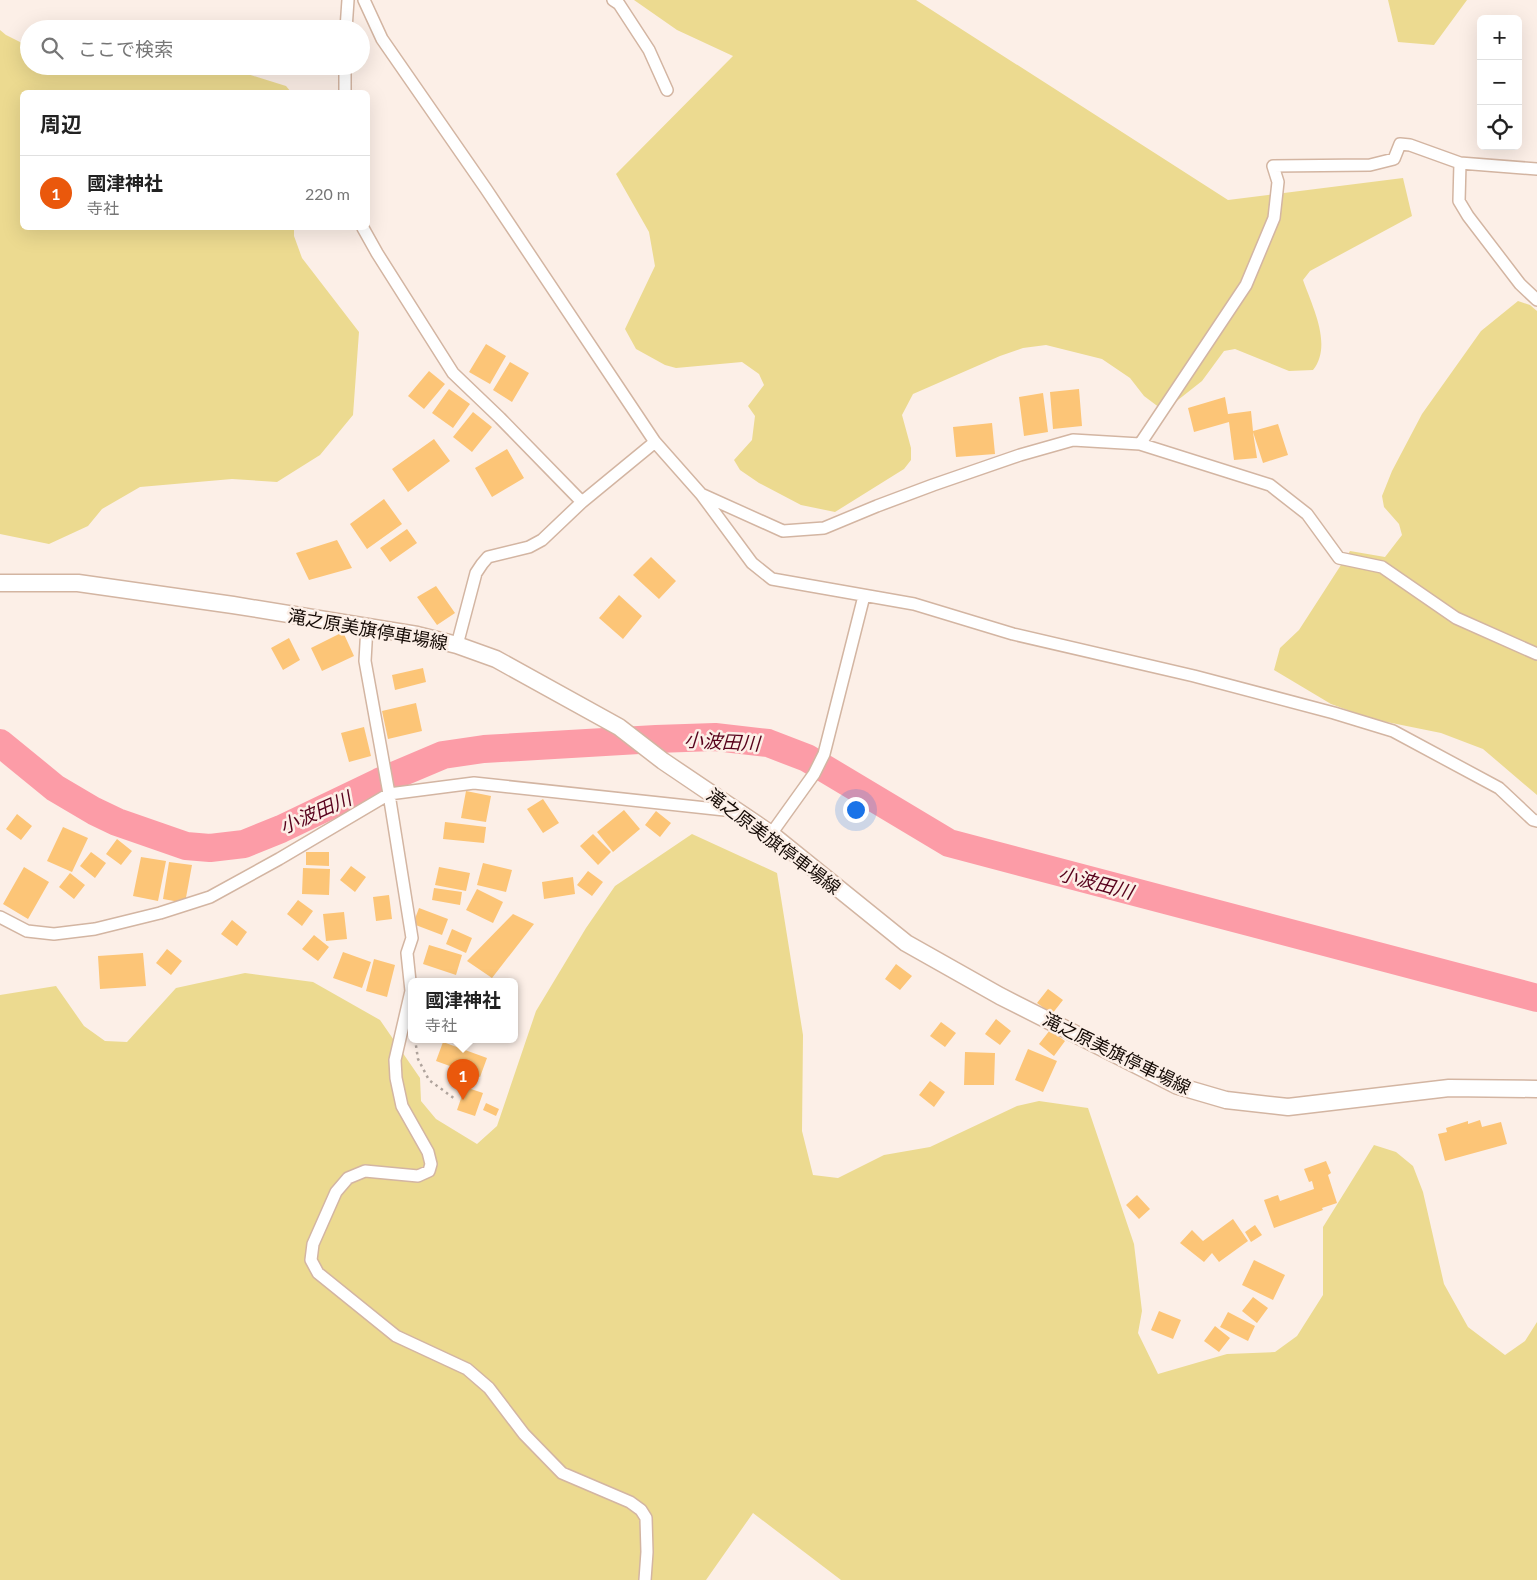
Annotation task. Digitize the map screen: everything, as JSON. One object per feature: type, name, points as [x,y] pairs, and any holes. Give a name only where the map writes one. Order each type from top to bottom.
[{"type":"main road","name":"滝之原美旗停車場線","points":[[0,583],[78,582],[367,626],[417,635],[457,645],[496,659],[619,727],[664,761],[771,834],[906,943],[1000,996],[1178,1086],[1226,1100],[1288,1107],[1449,1088],[1537,1089]]},
{"type":"street","points":[[347,20],[348,0]]},
{"type":"street","points":[[364,0],[382,38],[486,188],[655,442],[701,494],[752,564],[772,579],[914,604],[1013,634],[1194,676],[1394,731],[1499,788],[1533,820],[1537,821]]},
{"type":"street","points":[[613,0],[619,4],[649,50],[667,90]]},
{"type":"street","points":[[345,75],[345,90]]},
{"type":"street","points":[[1140,444],[1246,285],[1274,218],[1278,182],[1273,166],[1370,165],[1394,159],[1400,144],[1410,145],[1460,163],[1537,169]]},
{"type":"street","points":[[1460,163],[1459,201],[1468,216],[1520,284],[1537,300]]},
{"type":"street","points":[[365,230],[377,253],[453,373],[507,424],[582,502]]},
{"type":"street","points":[[701,494],[783,531],[824,528],[933,485],[1020,455],[1073,440],[1140,444],[1270,485],[1307,514],[1339,558],[1382,567],[1456,618],[1537,654]]},
{"type":"street","points":[[457,645],[476,573],[488,557],[529,547],[542,540],[582,502],[655,442]]},
{"type":"street","points":[[771,834],[814,774],[824,754],[864,596]]},
{"type":"street","points":[[367,626],[365,661],[389,791],[412,938],[407,953],[410,978]]},
{"type":"street","points":[[0,917],[27,931],[54,934],[114,924],[210,898],[279,860],[389,791],[474,783],[738,812]]},
{"type":"street","points":[[408,1009],[396,1060],[396,1078],[402,1106],[428,1152],[432,1164],[429,1171],[418,1176],[365,1171],[348,1178],[336,1192],[313,1244],[311,1260],[318,1273],[396,1336],[467,1369],[489,1388],[524,1434],[562,1473],[630,1502],[641,1510],[646,1518],[647,1552],[645,1580]]},
{"type":"path","points":[[416,1043],[418,1060],[429,1080],[455,1099]]},
{"type":"shaded area","points":[[634,0],[916,0],[1228,200],[1403,178],[1412,216],[1310,271],[1303,280],[1319,325],[1321,337],[1319,360],[1313,370],[1289,371],[1235,349],[1224,351],[1202,381],[1164,411],[1144,396],[1130,378],[1102,359],[1046,345],[1023,348],[913,394],[902,415],[911,448],[911,460],[904,469],[835,512],[801,505],[759,483],[740,470],[734,460],[752,440],[755,416],[748,406],[764,385],[759,374],[742,362],[676,368],[665,365],[636,349],[625,329],[655,266],[649,232],[616,174],[733,56],[677,30]]},
{"type":"shaded area","points":[[1388,0],[1467,0],[1434,45],[1398,42]]},
{"type":"shaded area","points":[[0,30],[20,42],[20,75],[251,75],[286,86],[289,90],[20,90],[20,230],[294,230],[294,236],[302,258],[359,332],[353,415],[320,455],[277,482],[232,479],[140,487],[102,509],[88,526],[49,544],[0,534]]},
{"type":"shaded area","points":[[1518,301],[1530,305],[1537,311],[1537,795],[1483,749],[1441,733],[1372,719],[1331,704],[1274,670],[1280,648],[1299,630],[1350,551],[1385,557],[1402,535],[1399,524],[1384,507],[1382,496],[1392,471],[1422,414],[1481,331]]},
{"type":"shaded area","points":[[692,834],[777,873],[803,1035],[802,1131],[813,1175],[838,1178],[884,1155],[930,1147],[1017,1106],[1039,1101],[1088,1108],[1134,1244],[1142,1311],[1138,1333],[1158,1374],[1227,1354],[1275,1352],[1297,1336],[1323,1295],[1323,1227],[1374,1145],[1396,1152],[1413,1166],[1423,1192],[1444,1284],[1468,1327],[1505,1355],[1525,1341],[1537,1322],[1537,1580],[841,1580],[753,1513],[706,1580],[0,1580],[0,995],[56,986],[84,1026],[105,1041],[127,1042],[176,988],[245,973],[313,982],[380,1020],[420,1078],[421,1101],[436,1119],[477,1144],[497,1126],[536,1011],[586,928],[615,886]]},
{"type":"building","points":[[486,344],[506,356],[490,384],[469,372]]},
{"type":"building","points":[[510,362],[529,373],[512,402],[493,390]]},
{"type":"building","points":[[429,371],[445,384],[424,409],[408,396]]},
{"type":"building","points":[[449,389],[470,404],[453,428],[432,413]]},
{"type":"building","points":[[1079,389],[1082,426],[1053,429],[1050,392]]},
{"type":"building","points":[[1043,393],[1048,432],[1024,436],[1019,397]]},
{"type":"building","points":[[1225,397],[1228,414],[1251,411],[1253,431],[1278,424],[1288,455],[1263,463],[1253,432],[1257,458],[1234,460],[1229,422],[1194,432],[1188,408]]},
{"type":"building","points":[[473,412],[492,427],[472,452],[453,437]]},
{"type":"building","points":[[992,423],[995,454],[956,457],[953,427]]},
{"type":"building","points":[[434,439],[450,461],[408,492],[392,469]]},
{"type":"building","points":[[507,449],[524,478],[492,497],[475,468]]},
{"type":"building","points":[[384,499],[402,524],[367,549],[350,524]]},
{"type":"building","points":[[407,529],[417,543],[390,562],[380,548]]},
{"type":"building","points":[[337,540],[352,568],[309,580],[296,553]]},
{"type":"building","points":[[651,557],[676,581],[659,599],[633,575]]},
{"type":"building","points":[[436,586],[455,613],[437,625],[417,597]]},
{"type":"building","points":[[619,595],[642,616],[623,639],[599,618]]},
{"type":"building","points":[[343,632],[354,656],[322,671],[311,648]]},
{"type":"building","points":[[289,638],[300,660],[283,670],[271,648]]},
{"type":"building","points":[[423,668],[426,682],[395,690],[392,675]]},
{"type":"building","points":[[416,703],[422,731],[388,739],[382,711]]},
{"type":"building","points":[[364,727],[371,756],[349,762],[341,733]]},
{"type":"building","points":[[466,791],[491,796],[486,822],[461,818]]},
{"type":"building","points":[[543,799],[559,823],[543,833],[527,809]]},
{"type":"building","points":[[624,810],[640,829],[613,852],[597,832]]},
{"type":"building","points":[[656,811],[671,823],[660,837],[645,825]]},
{"type":"building","points":[[17,814],[32,826],[21,840],[6,829]]},
{"type":"building","points":[[445,822],[486,827],[484,843],[443,839]]},
{"type":"building","points":[[63,827],[88,838],[72,872],[47,861]]},
{"type":"building","points":[[593,834],[611,852],[598,865],[580,846]]},
{"type":"building","points":[[117,839],[132,851],[121,865],[106,854]]},
{"type":"building","points":[[91,852],[106,863],[95,878],[80,866]]},
{"type":"building","points":[[306,852],[329,852],[329,866],[306,865]]},
{"type":"building","points":[[141,857],[166,861],[158,901],[133,896]]},
{"type":"building","points":[[169,862],[192,865],[185,903],[163,899]]},
{"type":"building","points":[[483,863],[512,870],[506,892],[477,885]]},
{"type":"building","points":[[351,866],[366,877],[355,892],[340,880]]},
{"type":"building","points":[[24,867],[49,882],[28,919],[3,904]]},
{"type":"building","points":[[439,867],[470,873],[466,891],[435,885]]},
{"type":"building","points":[[303,868],[330,869],[329,895],[302,894]]},
{"type":"building","points":[[588,871],[603,882],[592,896],[577,885]]},
{"type":"building","points":[[70,873],[85,885],[74,899],[59,887]]},
{"type":"building","points":[[573,877],[575,894],[544,899],[542,882]]},
{"type":"building","points":[[434,888],[462,892],[460,905],[432,900]]},
{"type":"building","points":[[477,889],[503,902],[493,923],[466,910]]},
{"type":"building","points":[[389,895],[392,919],[376,921],[373,897]]},
{"type":"building","points":[[298,900],[313,911],[302,926],[287,914]]},
{"type":"building","points":[[419,908],[448,919],[442,935],[413,924]]},
{"type":"building","points":[[344,912],[347,939],[326,941],[323,914]]},
{"type":"building","points":[[513,914],[534,924],[492,978],[467,961]]},
{"type":"building","points":[[232,920],[247,932],[237,946],[221,934]]},
{"type":"building","points":[[452,929],[472,938],[466,953],[446,944]]},
{"type":"building","points":[[314,935],[329,947],[318,961],[302,949]]},
{"type":"building","points":[[429,945],[462,955],[456,975],[423,964]]},
{"type":"building","points":[[167,949],[182,961],[171,975],[156,963]]},
{"type":"building","points":[[343,952],[371,962],[362,988],[333,978]]},
{"type":"building","points":[[143,953],[146,986],[100,989],[98,956]]},
{"type":"building","points":[[374,959],[395,965],[387,997],[366,991]]},
{"type":"building","points":[[896,964],[912,976],[900,990],[885,979]]},
{"type":"building","points":[[1048,989],[1063,1000],[1052,1014],[1037,1003]]},
{"type":"building","points":[[996,1019],[1011,1031],[1000,1045],[985,1034]]},
{"type":"building","points":[[941,1022],[956,1033],[945,1047],[930,1036]]},
{"type":"building","points":[[1050,1030],[1065,1041],[1054,1056],[1039,1044]]},
{"type":"building","points":[[443,1043],[487,1058],[480,1077],[436,1061]]},
{"type":"building","points":[[1028,1049],[1057,1061],[1043,1092],[1015,1080]]},
{"type":"building","points":[[965,1052],[995,1053],[994,1085],[964,1085]]},
{"type":"building","points":[[930,1081],[945,1092],[934,1107],[919,1095]]},
{"type":"building","points":[[465,1087],[483,1093],[475,1116],[457,1110]]},
{"type":"building","points":[[486,1103],[499,1109],[496,1116],[483,1110]]},
{"type":"building","points":[[1480,1120],[1482,1127],[1501,1122],[1507,1144],[1445,1161],[1438,1134],[1447,1132],[1446,1128],[1468,1121],[1468,1124]]},
{"type":"building","points":[[1326,1161],[1331,1173],[1328,1175],[1337,1203],[1274,1228],[1264,1200],[1278,1195],[1280,1201],[1314,1189],[1312,1181],[1309,1182],[1304,1169]]},
{"type":"building","points":[[1137,1195],[1150,1209],[1139,1219],[1126,1205]]},
{"type":"building","points":[[1233,1219],[1248,1241],[1219,1262],[1212,1253],[1204,1262],[1180,1243],[1192,1230],[1203,1241]]},
{"type":"building","points":[[1255,1225],[1262,1235],[1251,1242],[1245,1232]]},
{"type":"building","points":[[1254,1260],[1285,1275],[1273,1300],[1242,1285]]},
{"type":"building","points":[[1253,1297],[1268,1308],[1257,1323],[1242,1311]]},
{"type":"building","points":[[1159,1311],[1181,1320],[1173,1339],[1151,1330]]},
{"type":"building","points":[[1228,1312],[1255,1326],[1248,1341],[1220,1327]]},
{"type":"building","points":[[1215,1326],[1230,1338],[1219,1352],[1204,1341]]},
{"type":"waterway","name":"小波田川","points":[[0,743],[55,788],[94,811],[117,822],[186,846],[210,848],[244,844],[443,755],[484,749],[656,739],[715,737],[768,743],[807,758],[949,843],[1537,998]]},
{"type":"place","name":"國津神社","points":[[463,1100]]}]
